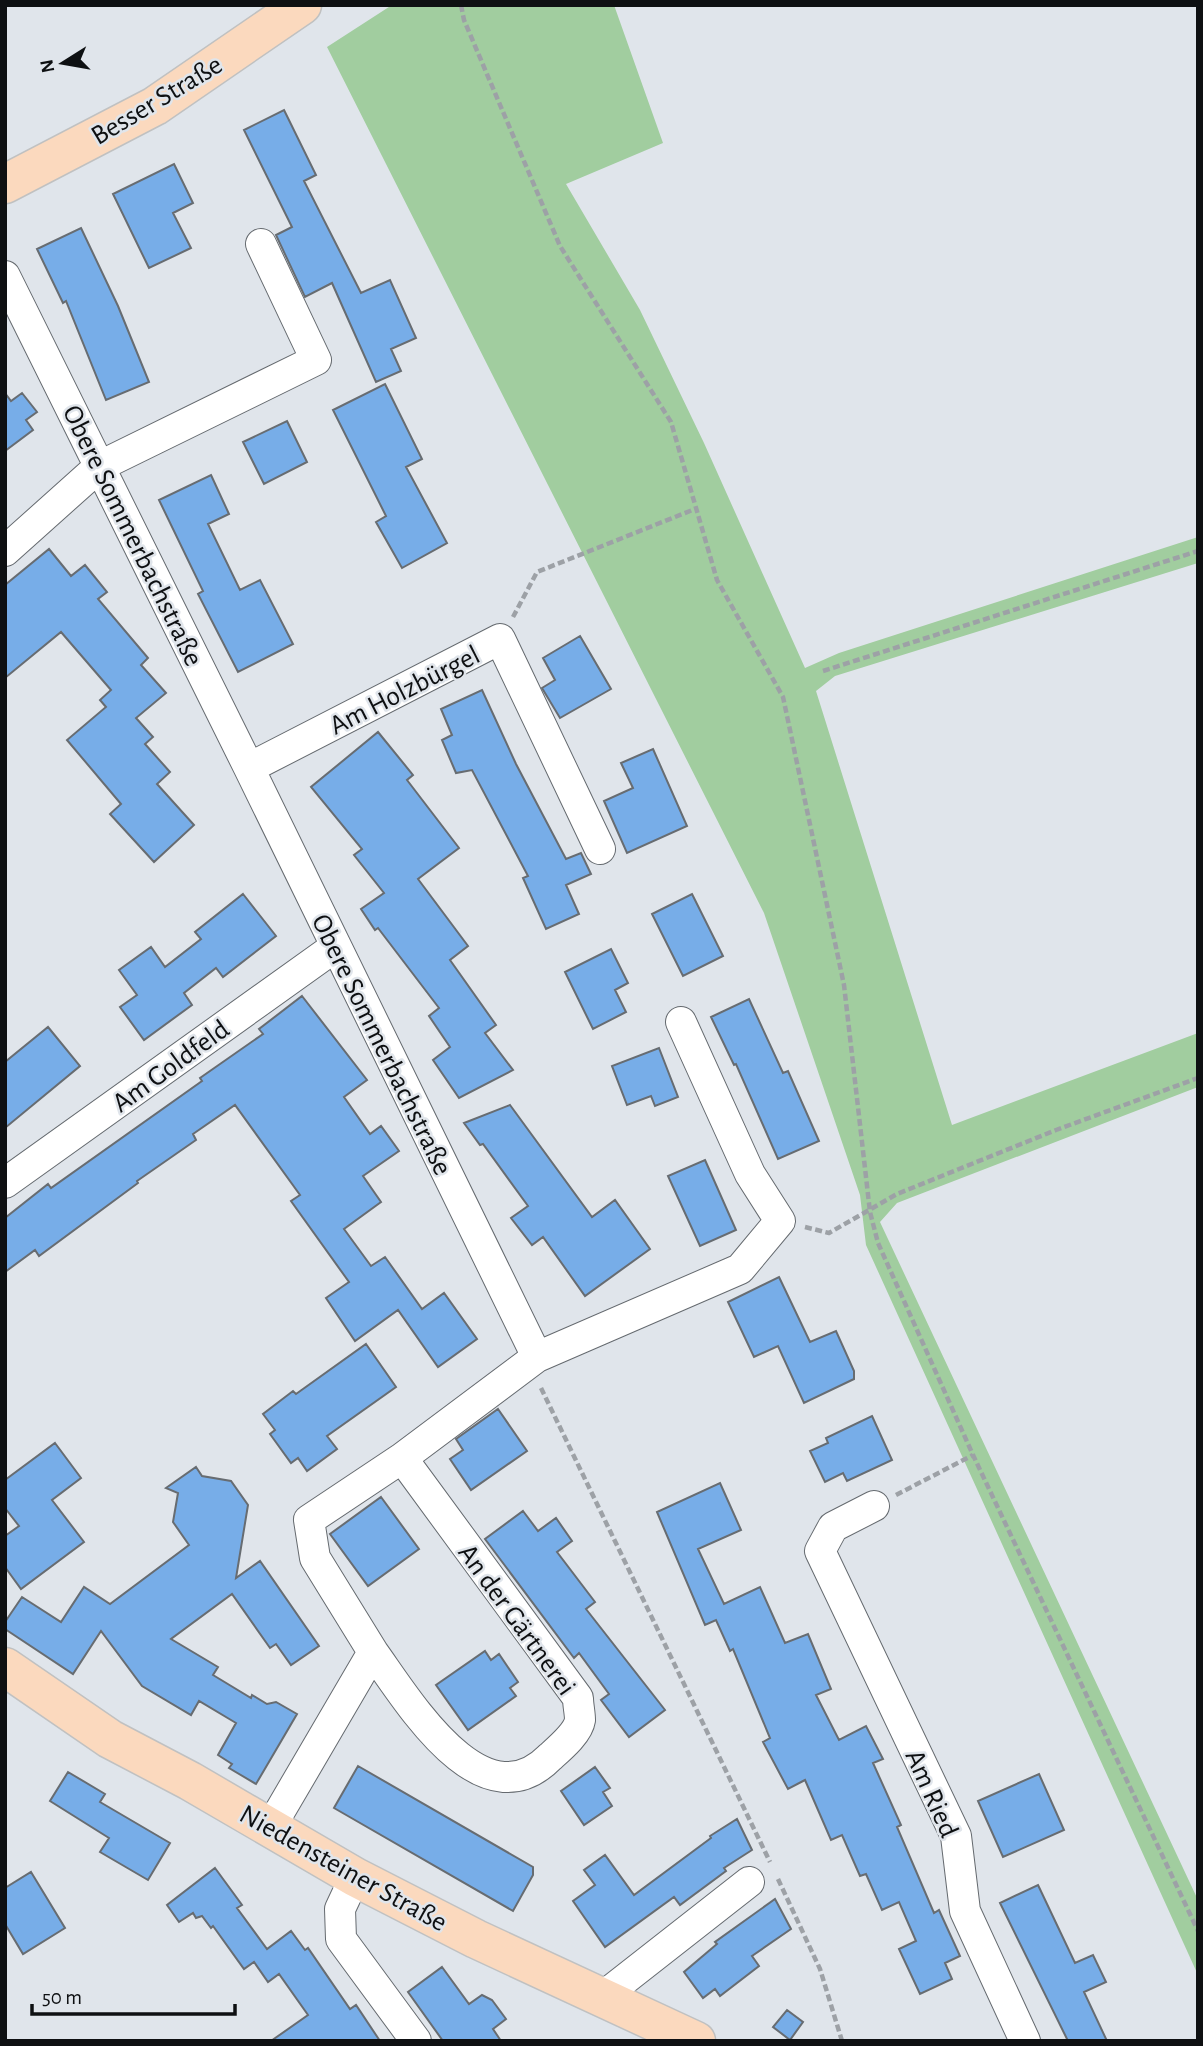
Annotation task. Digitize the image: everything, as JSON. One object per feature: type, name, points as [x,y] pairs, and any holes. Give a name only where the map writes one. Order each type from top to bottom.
[{"type":"main road","name":"Besser Straße","points":[[5,184],[155,106],[302,5]]},
{"type":"main road","name":"Niedensteiner Straße","points":[[5,1667],[110,1739],[190,1781],[355,1877],[476,1939],[696,2041]]},
{"type":"street","points":[[5,551],[100,466],[316,360],[261,244]]},
{"type":"street","name":"Obere Sommerbachstraße","points":[[5,276],[537,1357]]},
{"type":"street","name":"Am Holzbürgel","points":[[249,768],[500,639],[600,849]]},
{"type":"street","name":"Am Goldfeld","points":[[5,1183],[335,947]]},
{"type":"street","points":[[537,1357],[740,1269],[780,1222],[750,1174],[681,1022]]},
{"type":"street","name":"An der Gärtnerei","points":[[402,1458],[578,1698],[580,1722],[568,1740],[542,1765],[519,1776],[490,1776],[453,1753],[427,1727],[373,1652],[315,1559],[309,1520],[402,1458],[537,1357]]},
{"type":"street","name":"Am Ried","points":[[874,1506],[833,1527],[820,1551],[956,1836],[965,1911],[1025,2041]]},
{"type":"street","points":[[270,1828],[373,1652]]},
{"type":"street","points":[[355,1877],[340,1909],[341,1939],[416,2041]]},
{"type":"street","points":[[601,1998],[749,1882]]},
{"type":"path","points":[[461,5],[464,20],[560,246],[671,422],[716,580],[783,697],[844,985],[870,1212],[878,1243],[973,1455],[1198,1931]]},
{"type":"path","points":[[500,639],[537,572],[695,509]]},
{"type":"path","points":[[823,671],[1198,551]]},
{"type":"path","points":[[780,1222],[829,1233],[898,1194],[1056,1130],[1198,1078]]},
{"type":"path","points":[[537,1357],[541,1390],[741,1799],[820,1969],[842,2041]]},
{"type":"path","points":[[874,1506],[973,1455]]},
{"type":"green space","points":[[392,5],[614,5],[663,143],[566,184],[640,310],[704,443],[805,668],[839,653],[1198,537],[1198,563],[835,676],[816,691],[952,1125],[1198,1033],[1198,1087],[897,1203],[880,1222],[1198,1900],[1198,1975],[866,1245],[860,1195],[764,913],[327,47]]},
{"type":"building","points":[[284,110],[316,175],[304,181],[361,293],[390,280],[416,338],[391,349],[401,371],[376,382],[332,283],[305,297],[276,235],[292,227],[244,130]]},
{"type":"building","points":[[174,164],[193,203],[173,213],[191,248],[149,268],[113,194]]},
{"type":"building","points":[[81,228],[118,306],[149,382],[106,400],[66,301],[63,303],[37,249]]},
{"type":"building","points":[[385,384],[422,459],[406,467],[447,543],[402,568],[376,522],[386,516],[333,410]]},
{"type":"building","points":[[5,393],[11,401],[22,393],[37,412],[26,420],[33,430],[5,451]]},
{"type":"building","points":[[287,421],[307,462],[264,484],[243,442]]},
{"type":"building","points":[[211,475],[229,514],[208,524],[240,590],[260,580],[293,644],[238,672],[198,594],[203,591],[159,500]]},
{"type":"building","points":[[49,549],[71,576],[85,565],[107,592],[98,599],[148,658],[141,665],[166,693],[136,718],[153,737],[145,744],[170,772],[157,784],[194,825],[154,862],[110,814],[121,804],[67,740],[106,707],[100,700],[111,690],[61,632],[5,678],[5,585]]},
{"type":"building","points":[[580,636],[611,689],[560,718],[542,688],[555,680],[543,658]]},
{"type":"building","points":[[482,690],[516,764],[566,859],[581,853],[591,874],[566,885],[579,914],[546,929],[523,878],[528,876],[472,770],[456,773],[442,740],[452,735],[441,709]]},
{"type":"building","points":[[378,732],[413,775],[407,780],[459,848],[418,879],[468,946],[450,960],[496,1025],[485,1033],[513,1070],[459,1098],[433,1060],[450,1047],[429,1016],[439,1008],[361,909],[384,893],[354,855],[362,849],[311,787]]},
{"type":"building","points":[[653,749],[687,826],[627,853],[604,801],[633,788],[621,763]]},
{"type":"building","points":[[243,894],[276,936],[223,977],[216,968],[184,993],[192,1005],[144,1040],[120,1007],[137,995],[119,970],[151,947],[165,967],[201,939],[195,932]]},
{"type":"building","points":[[692,894],[723,956],[683,976],[652,914]]},
{"type":"building","points":[[611,949],[628,983],[615,990],[626,1012],[593,1029],[565,972]]},
{"type":"building","points":[[302,996],[367,1080],[344,1097],[370,1134],[381,1126],[399,1151],[363,1176],[381,1202],[344,1229],[371,1266],[385,1257],[422,1309],[444,1293],[477,1339],[438,1367],[398,1310],[355,1341],[326,1298],[349,1282],[291,1201],[300,1195],[235,1105],[193,1134],[196,1140],[39,1256],[35,1250],[5,1272],[5,1218],[48,1184],[51,1188],[202,1081],[200,1078],[263,1034],[259,1029]]},
{"type":"building","points":[[749,999],[783,1073],[788,1071],[819,1141],[778,1159],[736,1064],[734,1065],[711,1017]]},
{"type":"building","points":[[48,1027],[80,1066],[5,1128],[5,1062]]},
{"type":"building","points":[[659,1048],[678,1097],[655,1106],[651,1096],[627,1105],[612,1066]]},
{"type":"building","points":[[510,1105],[592,1217],[615,1200],[650,1249],[585,1296],[543,1237],[532,1245],[511,1218],[528,1206],[483,1144],[480,1145],[464,1123]]},
{"type":"building","points":[[705,1160],[736,1230],[700,1246],[668,1176]]},
{"type":"building","points":[[779,1277],[810,1342],[836,1331],[854,1371],[854,1379],[804,1403],[778,1346],[754,1357],[728,1302]]},
{"type":"building","points":[[366,1344],[396,1387],[327,1436],[337,1449],[307,1471],[298,1458],[291,1463],[270,1434],[275,1430],[263,1414],[293,1391],[296,1394]]},
{"type":"building","points":[[498,1409],[527,1451],[471,1490],[450,1459],[463,1450],[456,1439]]},
{"type":"building","points":[[872,1416],[892,1460],[847,1481],[843,1473],[825,1482],[810,1451],[828,1443],[826,1438]]},
{"type":"building","points":[[55,1443],[81,1478],[52,1500],[84,1542],[21,1589],[5,1567],[5,1536],[19,1526],[5,1508],[5,1480]]},
{"type":"building","points":[[196,1467],[202,1476],[231,1481],[248,1505],[236,1578],[260,1561],[319,1646],[291,1665],[276,1644],[270,1648],[232,1594],[171,1639],[218,1667],[213,1675],[251,1698],[252,1695],[267,1704],[276,1702],[297,1714],[256,1784],[229,1768],[232,1764],[218,1755],[236,1723],[199,1701],[191,1715],[142,1686],[101,1631],[73,1674],[5,1629],[5,1622],[22,1597],[61,1622],[84,1587],[110,1604],[189,1545],[173,1522],[178,1493],[166,1488]]},
{"type":"building","points":[[720,1483],[741,1530],[698,1549],[724,1604],[760,1587],[785,1643],[808,1634],[831,1689],[816,1695],[839,1740],[866,1726],[883,1759],[873,1763],[901,1825],[897,1827],[934,1913],[939,1910],[960,1956],[945,1963],[952,1979],[920,1994],[899,1949],[916,1941],[899,1902],[882,1910],[866,1874],[860,1876],[842,1835],[831,1840],[805,1780],[788,1789],[763,1742],[770,1738],[733,1649],[730,1651],[716,1620],[705,1625],[657,1512]]},
{"type":"building","points":[[381,1497],[419,1549],[368,1586],[330,1534]]},
{"type":"building","points":[[523,1511],[538,1531],[556,1518],[572,1541],[557,1552],[595,1602],[586,1609],[665,1710],[629,1737],[601,1700],[609,1694],[579,1653],[574,1658],[485,1539]]},
{"type":"building","points":[[485,1651],[491,1660],[499,1654],[518,1682],[510,1688],[516,1696],[468,1730],[436,1685]]},
{"type":"building","points":[[358,1766],[533,1867],[533,1875],[513,1911],[334,1808]]},
{"type":"building","points":[[595,1767],[610,1788],[603,1792],[612,1806],[584,1825],[561,1791]]},
{"type":"building","points":[[68,1772],[105,1794],[100,1802],[170,1843],[148,1880],[100,1852],[109,1838],[50,1801]]},
{"type":"building","points":[[1039,1774],[1064,1830],[1003,1857],[978,1801]]},
{"type":"building","points":[[737,1819],[752,1850],[724,1868],[726,1871],[680,1905],[674,1897],[605,1947],[573,1901],[595,1885],[584,1870],[605,1855],[634,1895],[711,1838],[710,1836]]},
{"type":"building","points":[[215,1868],[242,1905],[237,1908],[267,1949],[291,1931],[305,1950],[308,1948],[350,2009],[356,2005],[380,2041],[271,2041],[308,2015],[279,1974],[268,1982],[254,1962],[244,1969],[213,1926],[211,1928],[202,1916],[196,1918],[193,1913],[179,1922],[167,1905]]},
{"type":"building","points":[[31,1872],[65,1928],[23,1954],[5,1924],[5,1888]]},
{"type":"building","points":[[1038,1885],[1075,1963],[1093,1955],[1106,1982],[1084,1992],[1107,2041],[1068,2041],[1000,1903]]},
{"type":"building","points":[[775,1899],[791,1929],[752,1956],[759,1966],[720,1996],[715,1989],[703,1998],[684,1972],[717,1944],[715,1942]]},
{"type":"building","points":[[442,1967],[469,2004],[482,1995],[492,2000],[506,2019],[493,2029],[501,2041],[443,2041],[408,1992]]},
{"type":"building","points":[[787,2010],[803,2022],[790,2040],[773,2027]]}]
